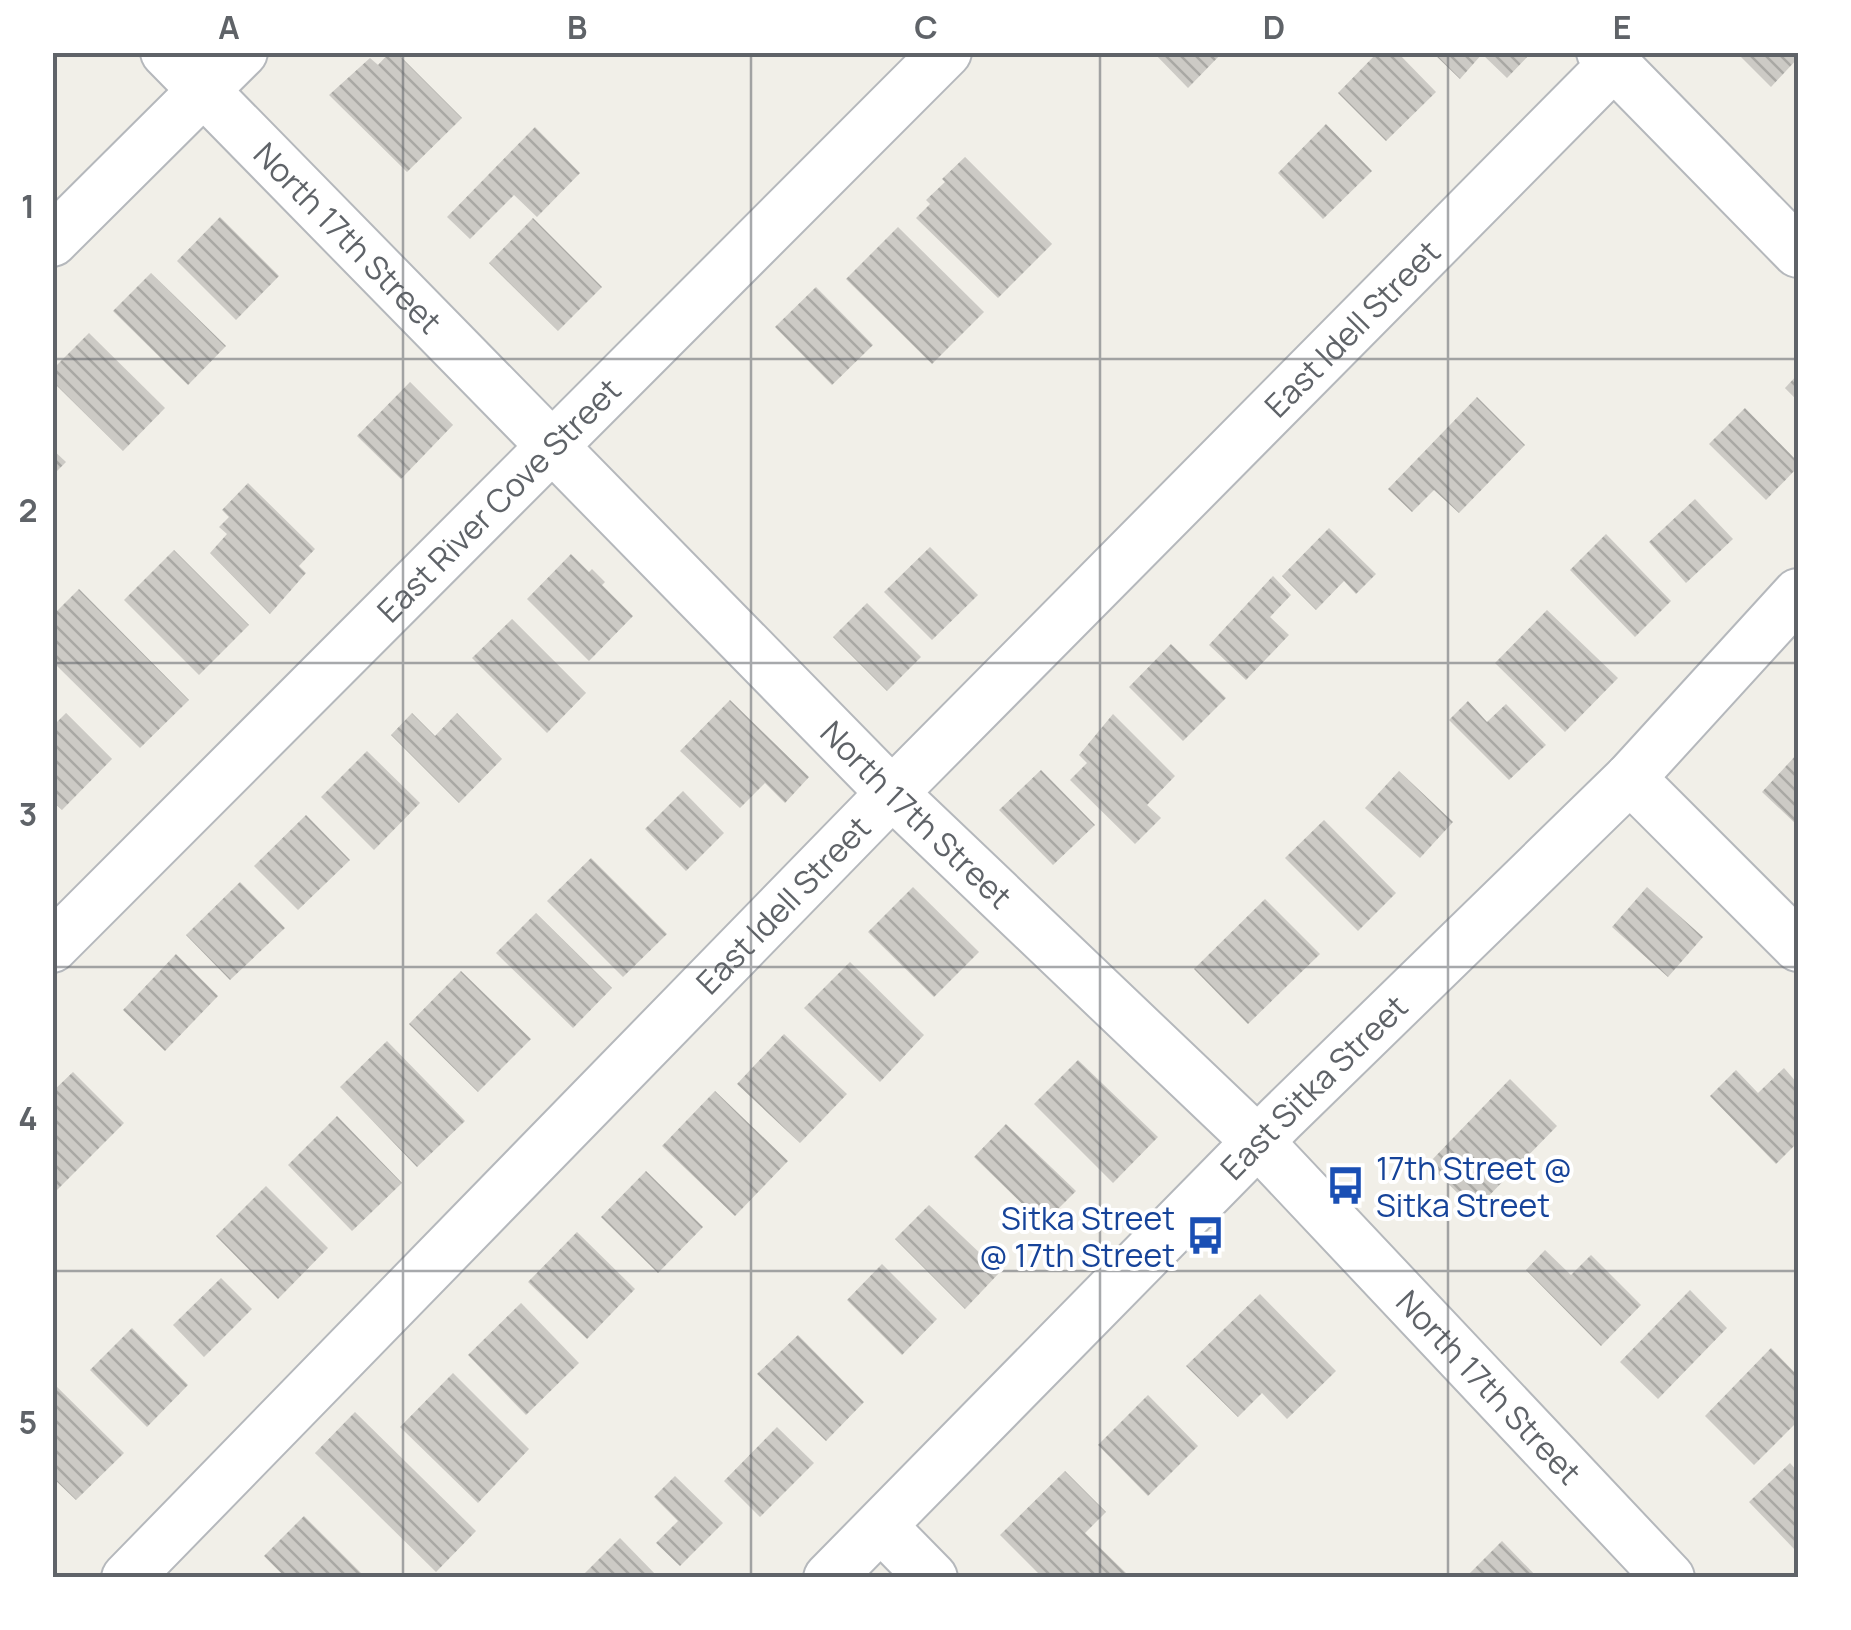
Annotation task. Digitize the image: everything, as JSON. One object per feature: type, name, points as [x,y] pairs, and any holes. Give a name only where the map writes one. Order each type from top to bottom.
[{"type":"street","name":"North 17th Street","points":[[166,52],[892,793],[1258,1142],[1670,1578]]},
{"type":"street","points":[[52,241],[242,52]]},
{"type":"street","name":"East River Cove Street","points":[[52,947],[946,52]]},
{"type":"street","points":[[1608,58],[1798,252]]},
{"type":"street","name":"East Idell Street","points":[[127,1578],[1608,58]]},
{"type":"street","name":"East Sitka Street","points":[[828,1578],[1258,1142],[1630,778],[1798,594]]},
{"type":"street","points":[[1630,778],[1798,946]]},
{"type":"street","points":[[881,1526],[932,1578]]},
{"type":"building","points":[[390,52],[396,52],[462,118],[407,172],[329,95],[370,58],[378,65]]},
{"type":"building","points":[[1153,52],[1223,52],[1188,88]]},
{"type":"building","points":[[1378,52],[1397,52],[1436,92],[1386,141],[1338,93]]},
{"type":"building","points":[[1432,52],[1529,55],[1507,78],[1482,54],[1460,79]]},
{"type":"building","points":[[1736,52],[1798,52],[1798,58],[1771,87]]},
{"type":"building","points":[[1326,124],[1372,171],[1323,219],[1278,173]]},
{"type":"building","points":[[535,127],[580,173],[537,217],[514,195],[470,239],[447,217]]},
{"type":"building","points":[[965,157],[1052,244],[998,298],[916,218],[930,204],[926,200],[945,182],[942,179]]},
{"type":"building","points":[[220,217],[279,276],[236,320],[177,261]]},
{"type":"building","points":[[533,218],[602,287],[558,331],[489,263]]},
{"type":"building","points":[[898,227],[984,312],[932,364],[846,279]]},
{"type":"building","points":[[151,273],[226,346],[188,385],[113,311]]},
{"type":"building","points":[[816,287],[873,345],[832,385],[775,327]]},
{"type":"building","points":[[89,333],[165,408],[123,451],[52,381],[52,370]]},
{"type":"building","points":[[1798,374],[1798,401],[1785,388]]},
{"type":"building","points":[[410,382],[453,425],[401,479],[357,436]]},
{"type":"building","points":[[1477,397],[1525,445],[1459,513],[1434,490],[1412,512],[1388,489]]},
{"type":"building","points":[[1745,408],[1798,462],[1798,467],[1766,500],[1709,444]]},
{"type":"building","points":[[52,449],[66,462],[52,476]]},
{"type":"building","points":[[248,483],[315,549],[299,566],[306,573],[270,614],[210,553],[227,534],[219,527],[229,517],[222,510]]},
{"type":"building","points":[[1695,499],[1733,539],[1686,583],[1649,542]]},
{"type":"building","points":[[1329,528],[1376,574],[1356,594],[1344,581],[1316,610],[1282,576]]},
{"type":"building","points":[[1606,534],[1671,601],[1635,637],[1570,570]]},
{"type":"building","points":[[930,547],[978,595],[932,640],[884,592]]},
{"type":"building","points":[[174,550],[249,625],[199,675],[124,600]]},
{"type":"building","points":[[571,554],[605,582],[602,585],[633,616],[589,661],[527,599]]},
{"type":"building","points":[[1273,576],[1291,595],[1270,617],[1289,635],[1246,680],[1209,645]]},
{"type":"building","points":[[79,589],[189,700],[140,748],[52,661],[52,616]]},
{"type":"building","points":[[867,603],[921,657],[887,691],[833,637]]},
{"type":"building","points":[[1547,610],[1618,678],[1565,732],[1495,663]]},
{"type":"building","points":[[512,619],[586,693],[547,733],[472,658]]},
{"type":"building","points":[[1171,644],[1226,698],[1183,741],[1129,687]]},
{"type":"building","points":[[730,700],[809,777],[785,803],[765,783],[740,808],[680,751]]},
{"type":"building","points":[[1468,701],[1487,722],[1506,704],[1546,745],[1509,780],[1449,720]]},
{"type":"building","points":[[66,713],[112,759],[62,810],[52,801],[52,727]]},
{"type":"building","points":[[412,713],[435,736],[457,713],[502,759],[459,803],[391,735]]},
{"type":"building","points":[[1113,714],[1175,776],[1147,805],[1161,818],[1135,844],[1070,780],[1087,763],[1079,755]]},
{"type":"building","points":[[367,751],[420,803],[374,850],[321,797]]},
{"type":"building","points":[[1798,753],[1798,826],[1762,792]]},
{"type":"building","points":[[1041,770],[1095,825],[1053,865],[999,810]]},
{"type":"building","points":[[1399,771],[1453,822],[1420,858],[1365,808]]},
{"type":"building","points":[[683,791],[724,833],[686,871],[645,829]]},
{"type":"building","points":[[306,815],[350,860],[298,910],[254,866]]},
{"type":"building","points":[[1324,820],[1396,893],[1358,931],[1285,858]]},
{"type":"building","points":[[591,858],[667,934],[623,977],[547,901]]},
{"type":"building","points":[[240,882],[285,928],[230,980],[186,935]]},
{"type":"building","points":[[913,887],[979,952],[934,997],[868,932]]},
{"type":"building","points":[[1647,887],[1703,937],[1668,977],[1612,927]]},
{"type":"building","points":[[1265,899],[1320,954],[1248,1024],[1194,969]]},
{"type":"building","points":[[536,913],[612,988],[573,1028],[496,953]]},
{"type":"building","points":[[176,954],[218,996],[165,1051],[123,1010]]},
{"type":"building","points":[[850,962],[924,1035],[880,1082],[804,1008]]},
{"type":"building","points":[[461,971],[531,1039],[478,1092],[409,1024]]},
{"type":"building","points":[[784,1034],[847,1094],[800,1143],[737,1084]]},
{"type":"building","points":[[387,1041],[465,1121],[417,1167],[340,1087]]},
{"type":"building","points":[[1078,1060],[1158,1137],[1113,1183],[1034,1104]]},
{"type":"building","points":[[1784,1068],[1798,1084],[1798,1142],[1776,1164],[1710,1096],[1736,1070],[1758,1093]]},
{"type":"building","points":[[73,1072],[124,1123],[52,1195],[52,1092]]},
{"type":"building","points":[[1510,1079],[1557,1126],[1475,1210],[1428,1164]]},
{"type":"building","points":[[715,1091],[788,1161],[735,1216],[662,1146]]},
{"type":"building","points":[[337,1116],[402,1183],[352,1231],[288,1165]]},
{"type":"building","points":[[1006,1124],[1076,1191],[1043,1224],[974,1157]]},
{"type":"building","points":[[646,1171],[703,1227],[658,1273],[601,1217]]},
{"type":"building","points":[[266,1186],[328,1248],[278,1299],[216,1236]]},
{"type":"building","points":[[929,1205],[1000,1272],[965,1309],[895,1239]]},
{"type":"building","points":[[577,1232],[635,1289],[587,1339],[528,1282]]},
{"type":"building","points":[[1545,1250],[1571,1275],[1591,1255],[1641,1305],[1601,1346],[1526,1270]]},
{"type":"building","points":[[882,1264],[937,1319],[902,1355],[847,1300]]},
{"type":"building","points":[[221,1278],[252,1309],[204,1357],[173,1325]]},
{"type":"building","points":[[1690,1290],[1727,1328],[1658,1399],[1620,1362]]},
{"type":"building","points":[[1260,1294],[1336,1371],[1287,1419],[1262,1393],[1238,1417],[1186,1366]]},
{"type":"building","points":[[521,1303],[579,1363],[526,1415],[468,1355]]},
{"type":"building","points":[[132,1328],[188,1385],[147,1427],[90,1370]]},
{"type":"building","points":[[798,1335],[864,1402],[826,1441],[757,1374]]},
{"type":"building","points":[[1771,1348],[1798,1376],[1798,1421],[1754,1465],[1705,1416]]},
{"type":"building","points":[[453,1373],[529,1449],[478,1503],[400,1427]]},
{"type":"building","points":[[52,1382],[124,1453],[76,1500],[52,1477]]},
{"type":"building","points":[[1148,1395],[1198,1446],[1148,1496],[1098,1445]]},
{"type":"building","points":[[355,1412],[476,1531],[436,1572],[315,1453]]},
{"type":"building","points":[[777,1427],[814,1463],[760,1517],[724,1481]]},
{"type":"building","points":[[1790,1463],[1798,1472],[1796,1551],[1749,1502]]},
{"type":"building","points":[[1065,1471],[1106,1512],[1085,1533],[1127,1574],[1124,1578],[1043,1578],[1000,1535]]},
{"type":"building","points":[[675,1476],[723,1523],[680,1566],[656,1543],[678,1521],[654,1497]]},
{"type":"building","points":[[304,1516],[366,1578],[286,1578],[264,1556]]},
{"type":"building","points":[[620,1538],[659,1578],[580,1578]]},
{"type":"building","points":[[1502,1541],[1538,1578],[1465,1578]]},
{"type":"place","name":"17th Street @ Sitka Street","points":[[1346,1186]]},
{"type":"place","name":"Sitka Street @ 17th Street","points":[[1205,1236]]}]
